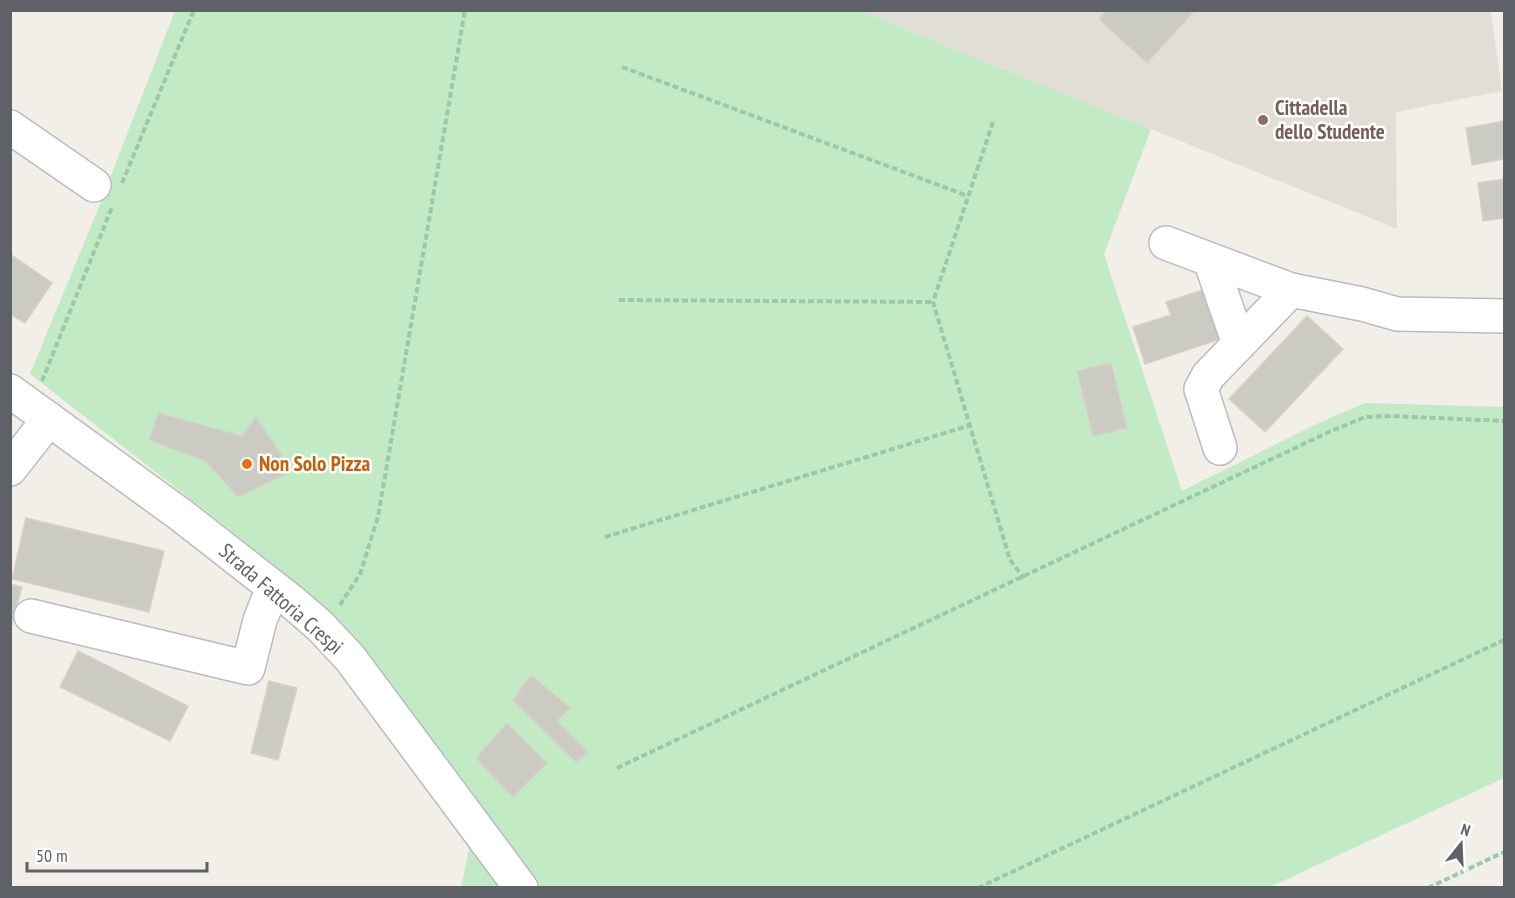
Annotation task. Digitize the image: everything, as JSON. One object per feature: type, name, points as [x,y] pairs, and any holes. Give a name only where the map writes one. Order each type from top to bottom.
[{"type":"street","points":[[10,127],[94,185]]},
{"type":"street","points":[[1166,243],[1291,290],[1362,304],[1397,314],[1504,316]]},
{"type":"street","points":[[1210,260],[1239,344]]},
{"type":"street","points":[[1220,448],[1201,389],[1208,376],[1291,290]]},
{"type":"street","name":"Strada Fattoria Crespi","points":[[10,392],[181,515],[320,626],[350,658],[521,888]]},
{"type":"street","points":[[10,469],[49,419]]},
{"type":"street","points":[[31,616],[248,668],[260,620],[273,588]]},
{"type":"path","points":[[320,626],[339,606],[360,574],[378,517],[465,10]]},
{"type":"path","points":[[622,67],[968,196]]},
{"type":"path","points":[[993,122],[933,302],[1010,560],[1024,578]]},
{"type":"path","points":[[619,300],[933,302]]},
{"type":"path","points":[[616,768],[1365,417],[1504,421]]},
{"type":"path","points":[[604,537],[971,426]]},
{"type":"path","points":[[978,888],[1504,640]]},
{"type":"path","points":[[1428,888],[1504,852]]},
{"type":"shaded area","name":"Cittadella dello Studente","points":[[861,11],[1491,11],[1502,91],[1396,112],[1397,229]]},
{"type":"green space","points":[[175,11],[861,11],[1151,129],[1104,254],[1182,491],[1321,422],[1365,403],[1504,407],[1504,778],[1270,887],[461,887],[470,844],[338,629],[239,537],[30,374],[94,219]]},
{"type":"building","points":[[1107,10],[1195,10],[1147,63],[1099,19]]},
{"type":"building","points":[[1504,121],[1504,159],[1472,165],[1466,128]]},
{"type":"building","points":[[1504,179],[1504,218],[1483,221],[1478,183]]},
{"type":"building","points":[[10,254],[52,283],[25,323],[10,314]]},
{"type":"building","points":[[1203,290],[1220,339],[1145,364],[1133,327],[1171,315],[1166,302]]},
{"type":"building","points":[[1307,316],[1343,349],[1265,432],[1229,399]]},
{"type":"building","points":[[1111,363],[1127,428],[1093,436],[1077,371]]},
{"type":"building","points":[[158,413],[242,436],[256,417],[292,471],[238,497],[205,461],[149,440]]},
{"type":"building","points":[[26,518],[164,551],[149,612],[12,579]]},
{"type":"building","points":[[10,584],[22,587],[10,631]]},
{"type":"building","points":[[78,651],[188,706],[170,741],[60,687]]},
{"type":"building","points":[[531,675],[570,708],[557,721],[588,753],[576,762],[513,700]]},
{"type":"building","points":[[269,681],[297,688],[278,760],[251,753]]},
{"type":"building","points":[[507,723],[547,763],[513,797],[476,758]]},
{"type":"place","name":"Cittadella dello Studente","points":[[1263,120]]},
{"type":"place","name":"Non Solo Pizza","points":[[247,464]]}]
